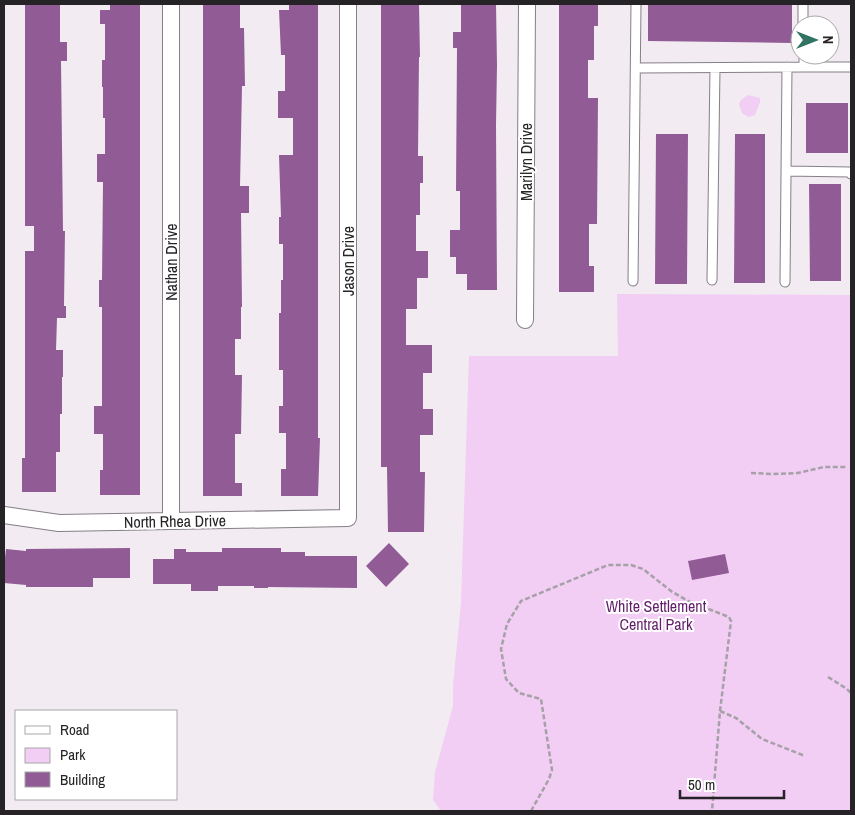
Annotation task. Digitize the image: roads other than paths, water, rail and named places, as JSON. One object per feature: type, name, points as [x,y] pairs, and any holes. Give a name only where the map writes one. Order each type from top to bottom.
[{"type":"street","name":"Nathan Drive","points":[[171,4],[171,521]]},
{"type":"street","name":"Jason Drive","points":[[348,4],[348,518]]},
{"type":"street","name":"Marilyn Drive","points":[[525,320],[527,4]]},
{"type":"street","name":"North Rhea Drive","points":[[4,515],[59,522],[348,518]]},
{"type":"lane","points":[[633,281],[636,4]]},
{"type":"lane","points":[[785,282],[787,67]]},
{"type":"lane","points":[[636,68],[851,68]]},
{"type":"lane","points":[[712,280],[715,68]]},
{"type":"lane","points":[[786,171],[850,172],[851,174]]},
{"type":"park label","name":"White Settlement Central Park","points":[[656,615]]}]
